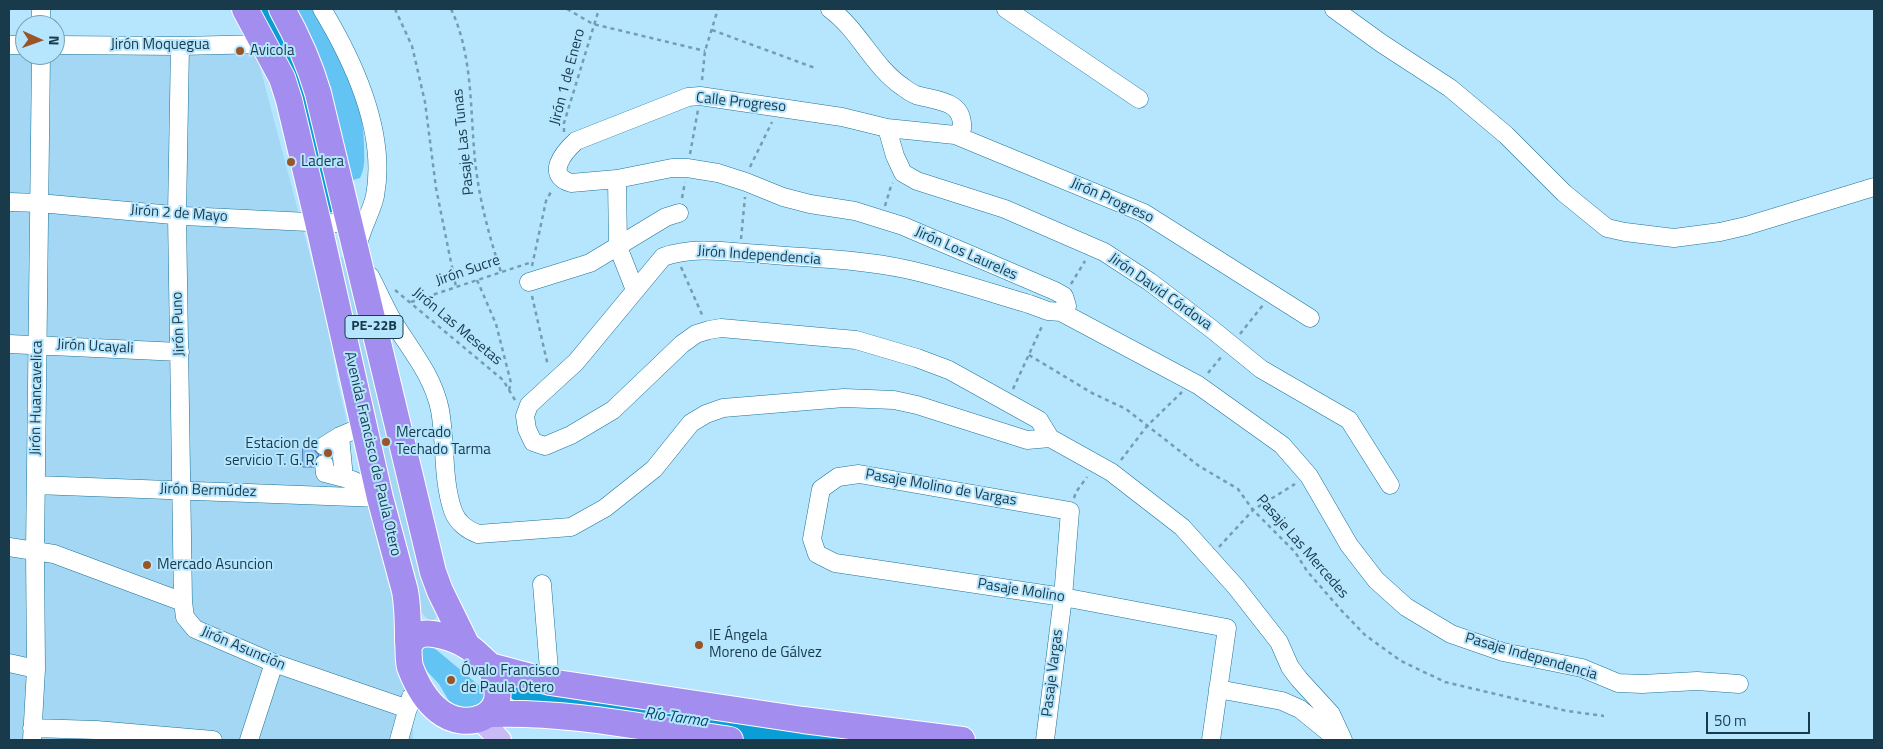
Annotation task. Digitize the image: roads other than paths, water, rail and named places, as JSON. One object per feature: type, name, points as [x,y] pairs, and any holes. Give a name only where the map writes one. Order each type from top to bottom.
[{"type":"highway","name":"Avenida Francisco de Paula Otero","points":[[245,9],[282,78],[289,100],[318,222],[353,430],[405,591],[408,644]]},
{"type":"highway","name":"Avenida Francisco de Paula Otero","points":[[282,9],[297,35],[310,64],[357,249],[433,572],[467,646]]},
{"type":"highway","name":"PE-22B","points":[[730,740],[564,716],[517,713],[456,720],[440,712],[429,702],[414,699],[408,644],[416,636],[426,632],[467,646],[490,666],[550,682],[803,720],[962,740]]},
{"type":"highway","points":[[486,717],[498,701],[498,689],[490,666]]},
{"type":"main road","points":[[486,717],[500,740]]},
{"type":"street","points":[[322,9],[343,44],[356,72],[374,135],[377,167],[375,196],[357,249],[394,322],[426,372],[435,390],[440,412],[453,513],[470,531],[478,534],[572,527],[605,508],[654,469],[691,423],[706,414],[722,408],[844,398],[894,400],[917,405],[1027,440],[1050,438],[1104,468],[1182,527],[1236,587],[1280,642],[1290,667],[1298,680],[1330,714],[1343,740]]},
{"type":"street","points":[[830,9],[846,21],[869,52],[896,82],[914,94],[949,103],[959,110],[963,121],[962,129],[955,135]]},
{"type":"street","points":[[1006,9],[1139,99]]},
{"type":"street","points":[[1334,9],[1381,43],[1450,88],[1506,135],[1564,193],[1607,228],[1674,238],[1720,232],[1746,226],[1874,187]]},
{"type":"street","name":"Jirón Moquegua","points":[[65,45],[180,46],[265,44]]},
{"type":"street","name":"Jirón Puno","points":[[180,46],[177,215],[183,602]]},
{"type":"street","name":"Jirón Huancavelica","points":[[32,734],[36,669],[35,551],[41,65]]},
{"type":"street","name":"Calle Progreso","points":[[560,176],[558,164],[564,152],[576,141],[688,97],[700,96],[780,106],[842,117],[887,128],[955,135]]},
{"type":"street","name":"Jirón David Córdova","points":[[887,128],[894,156],[903,173],[917,181],[1005,210],[1104,252],[1150,282],[1261,369],[1349,420],[1390,485]]},
{"type":"street","name":"Jirón Progreso","points":[[955,135],[1144,212],[1310,318]]},
{"type":"street","name":"Jirón Los Laureles","points":[[560,176],[564,181],[571,183],[617,180],[672,168],[688,168],[746,182],[783,197],[855,212],[903,226],[1058,306],[1192,382],[1282,445],[1309,476]]},
{"type":"street","points":[[617,180],[618,248],[635,290]]},
{"type":"street","name":"Jirón 2 de Mayo","points":[[9,202],[177,215],[350,224]]},
{"type":"street","points":[[529,282],[590,263],[618,248],[630,237],[679,212]]},
{"type":"street","name":"Jirón Independencia","points":[[1050,438],[1039,420],[949,370],[916,358],[856,340],[721,328],[696,334],[682,344],[613,410],[570,436],[544,446],[533,442],[527,428],[525,416],[529,405],[576,362],[663,257],[675,253],[688,251],[739,253],[875,264],[905,269],[1030,304],[1058,306]]},
{"type":"street","name":"Jirón Ucayali","points":[[9,344],[180,352]]},
{"type":"street","points":[[353,430],[324,455],[324,473],[344,478],[374,491]]},
{"type":"street","points":[[344,478],[353,430]]},
{"type":"street","name":"Pasaje Molino de Vargas","points":[[816,554],[812,539],[821,489],[838,477],[859,474],[1070,511]]},
{"type":"street","name":"Pasaje Independencia","points":[[1309,476],[1349,545],[1376,580],[1406,607],[1451,634],[1503,652],[1582,668],[1618,683],[1642,684],[1697,681],[1739,684]]},
{"type":"street","name":"Jirón Bermúdez","points":[[36,485],[182,490],[374,491]]},
{"type":"street","name":"Pasaje Vargas","points":[[1045,740],[1063,597],[1070,511]]},
{"type":"street","points":[[9,546],[54,554],[183,602]]},
{"type":"street","name":"Pasaje Molino","points":[[816,554],[836,563],[1063,597],[1227,628],[1218,689]]},
{"type":"street","points":[[542,584],[550,682]]},
{"type":"street","name":"Jirón Asunción","points":[[183,602],[185,617],[195,629],[274,663],[414,699]]},
{"type":"street","points":[[9,663],[36,669]]},
{"type":"street","points":[[249,740],[274,663]]},
{"type":"street","points":[[1211,740],[1218,689],[1282,701],[1300,709],[1338,740]]},
{"type":"street","points":[[399,740],[414,699]]},
{"type":"street","points":[[32,734],[96,730],[213,740]]},
{"type":"waterway","points":[[266,9],[287,45],[296,68],[328,200]]},
{"type":"waterway","name":"Río Tarma","points":[[520,689],[538,697],[588,706],[834,740]]},
{"type":"place","name":"Avicola","points":[[240,51]]},
{"type":"place","name":"Ladera","points":[[291,162]]},
{"type":"place","name":"Mercado Techado Tarma","points":[[386,442]]},
{"type":"place","name":"Estacion de servicio T. G. R.","points":[[328,453]]},
{"type":"place","name":"Mercado Asuncion","points":[[147,565]]},
{"type":"place","name":"IE Ángela Moreno de Gálvez","points":[[699,645]]},
{"type":"place","name":"Óvalo Francisco de Paula Otero","points":[[451,680]]}]
